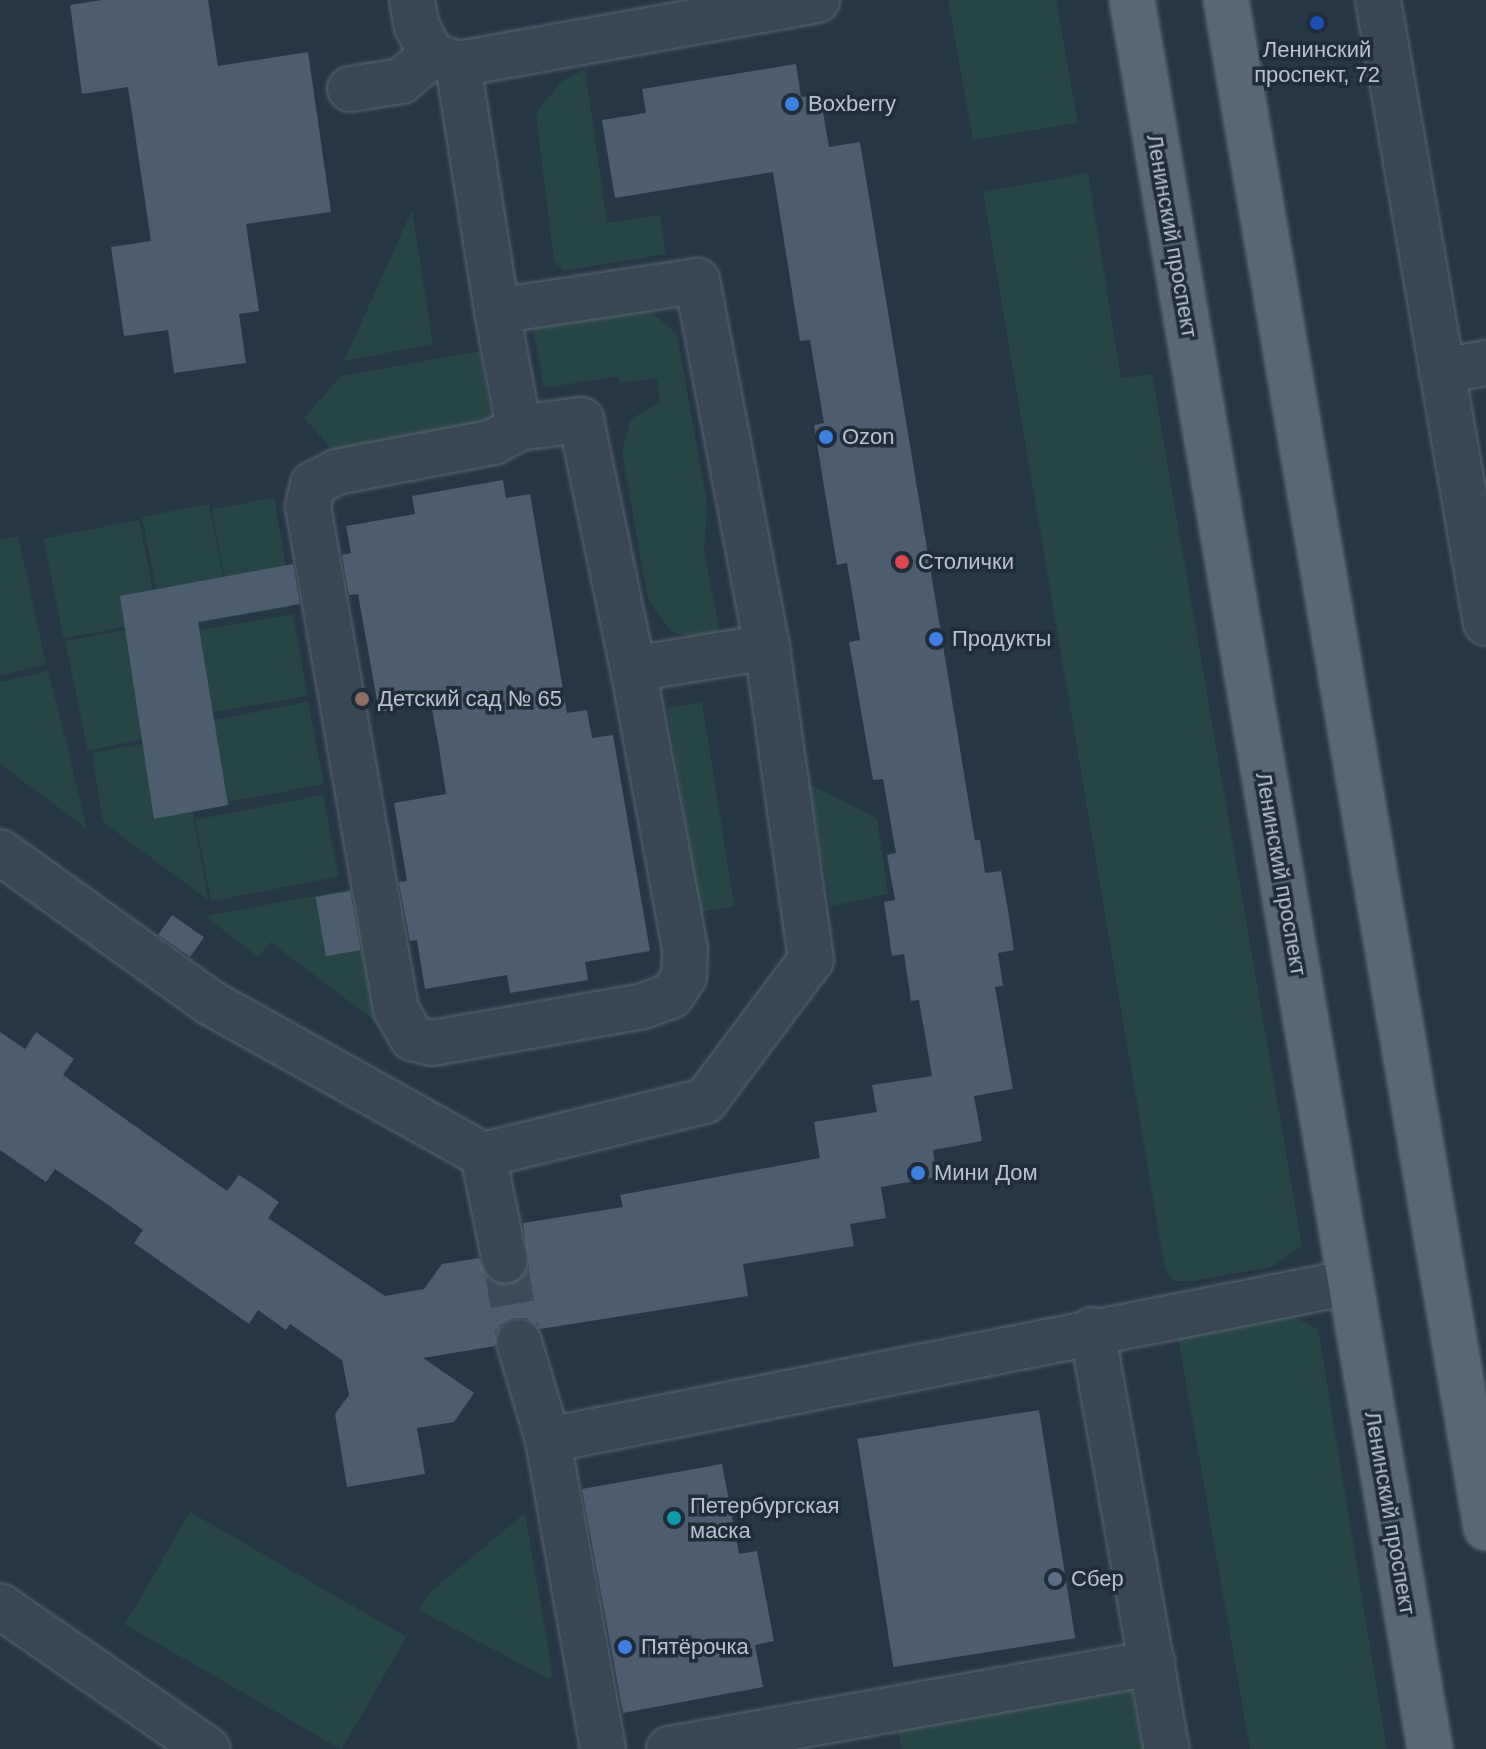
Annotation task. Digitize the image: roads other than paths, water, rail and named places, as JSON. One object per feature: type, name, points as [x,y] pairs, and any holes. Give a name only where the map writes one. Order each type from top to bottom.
[{"type":"main road","name":"Ленинский проспект","points":[[1132,0],[1430,1749]]},
{"type":"main road","points":[[1226,0],[1486,1528]]},
{"type":"street","points":[[412,0],[417,27],[445,59],[519,428]]},
{"type":"street","points":[[350,89],[401,81],[445,59],[817,0]]},
{"type":"street","points":[[1378,0],[1486,623]]},
{"type":"street","points":[[0,852],[211,1003],[483,1155],[705,1101],[811,960],[767,647],[697,281],[497,311]]},
{"type":"street","points":[[1442,371],[1486,363]]},
{"type":"street","points":[[581,420],[633,669],[685,949],[684,977],[671,996],[643,1006],[432,1043],[412,1038],[396,1009],[308,506],[313,484],[337,472],[494,442],[519,428],[581,420]]},
{"type":"street","points":[[633,669],[767,647]]},
{"type":"street","points":[[483,1155],[505,1261]]},
{"type":"street","points":[[548,1440],[1092,1330],[1351,1282]]},
{"type":"street","points":[[1092,1330],[1167,1749]]},
{"type":"street","points":[[519,1342],[548,1440],[603,1749]]},
{"type":"street","points":[[0,1606],[207,1749]]},
{"type":"street","points":[[669,1749],[858,1732],[1152,1663]]},
{"type":"tunnel","points":[[505,1261],[519,1342]]},
{"type":"place","name":"Ленинский проспект, 72","points":[[1317,23]]},
{"type":"place","name":"Boxberry","points":[[792,104]]},
{"type":"place","name":"Ozon","points":[[826,437]]},
{"type":"place","name":"Столички","points":[[902,562]]},
{"type":"place","name":"Продукты","points":[[936,639]]},
{"type":"place","name":"Детский сад № 65","points":[[362,699]]},
{"type":"place","name":"Мини Дом","points":[[918,1173]]},
{"type":"place","name":"Петербургская маска","points":[[674,1518]]},
{"type":"place","name":"Сбер","points":[[1055,1579]]},
{"type":"place","name":"Пятёрочка","points":[[625,1647]]}]
